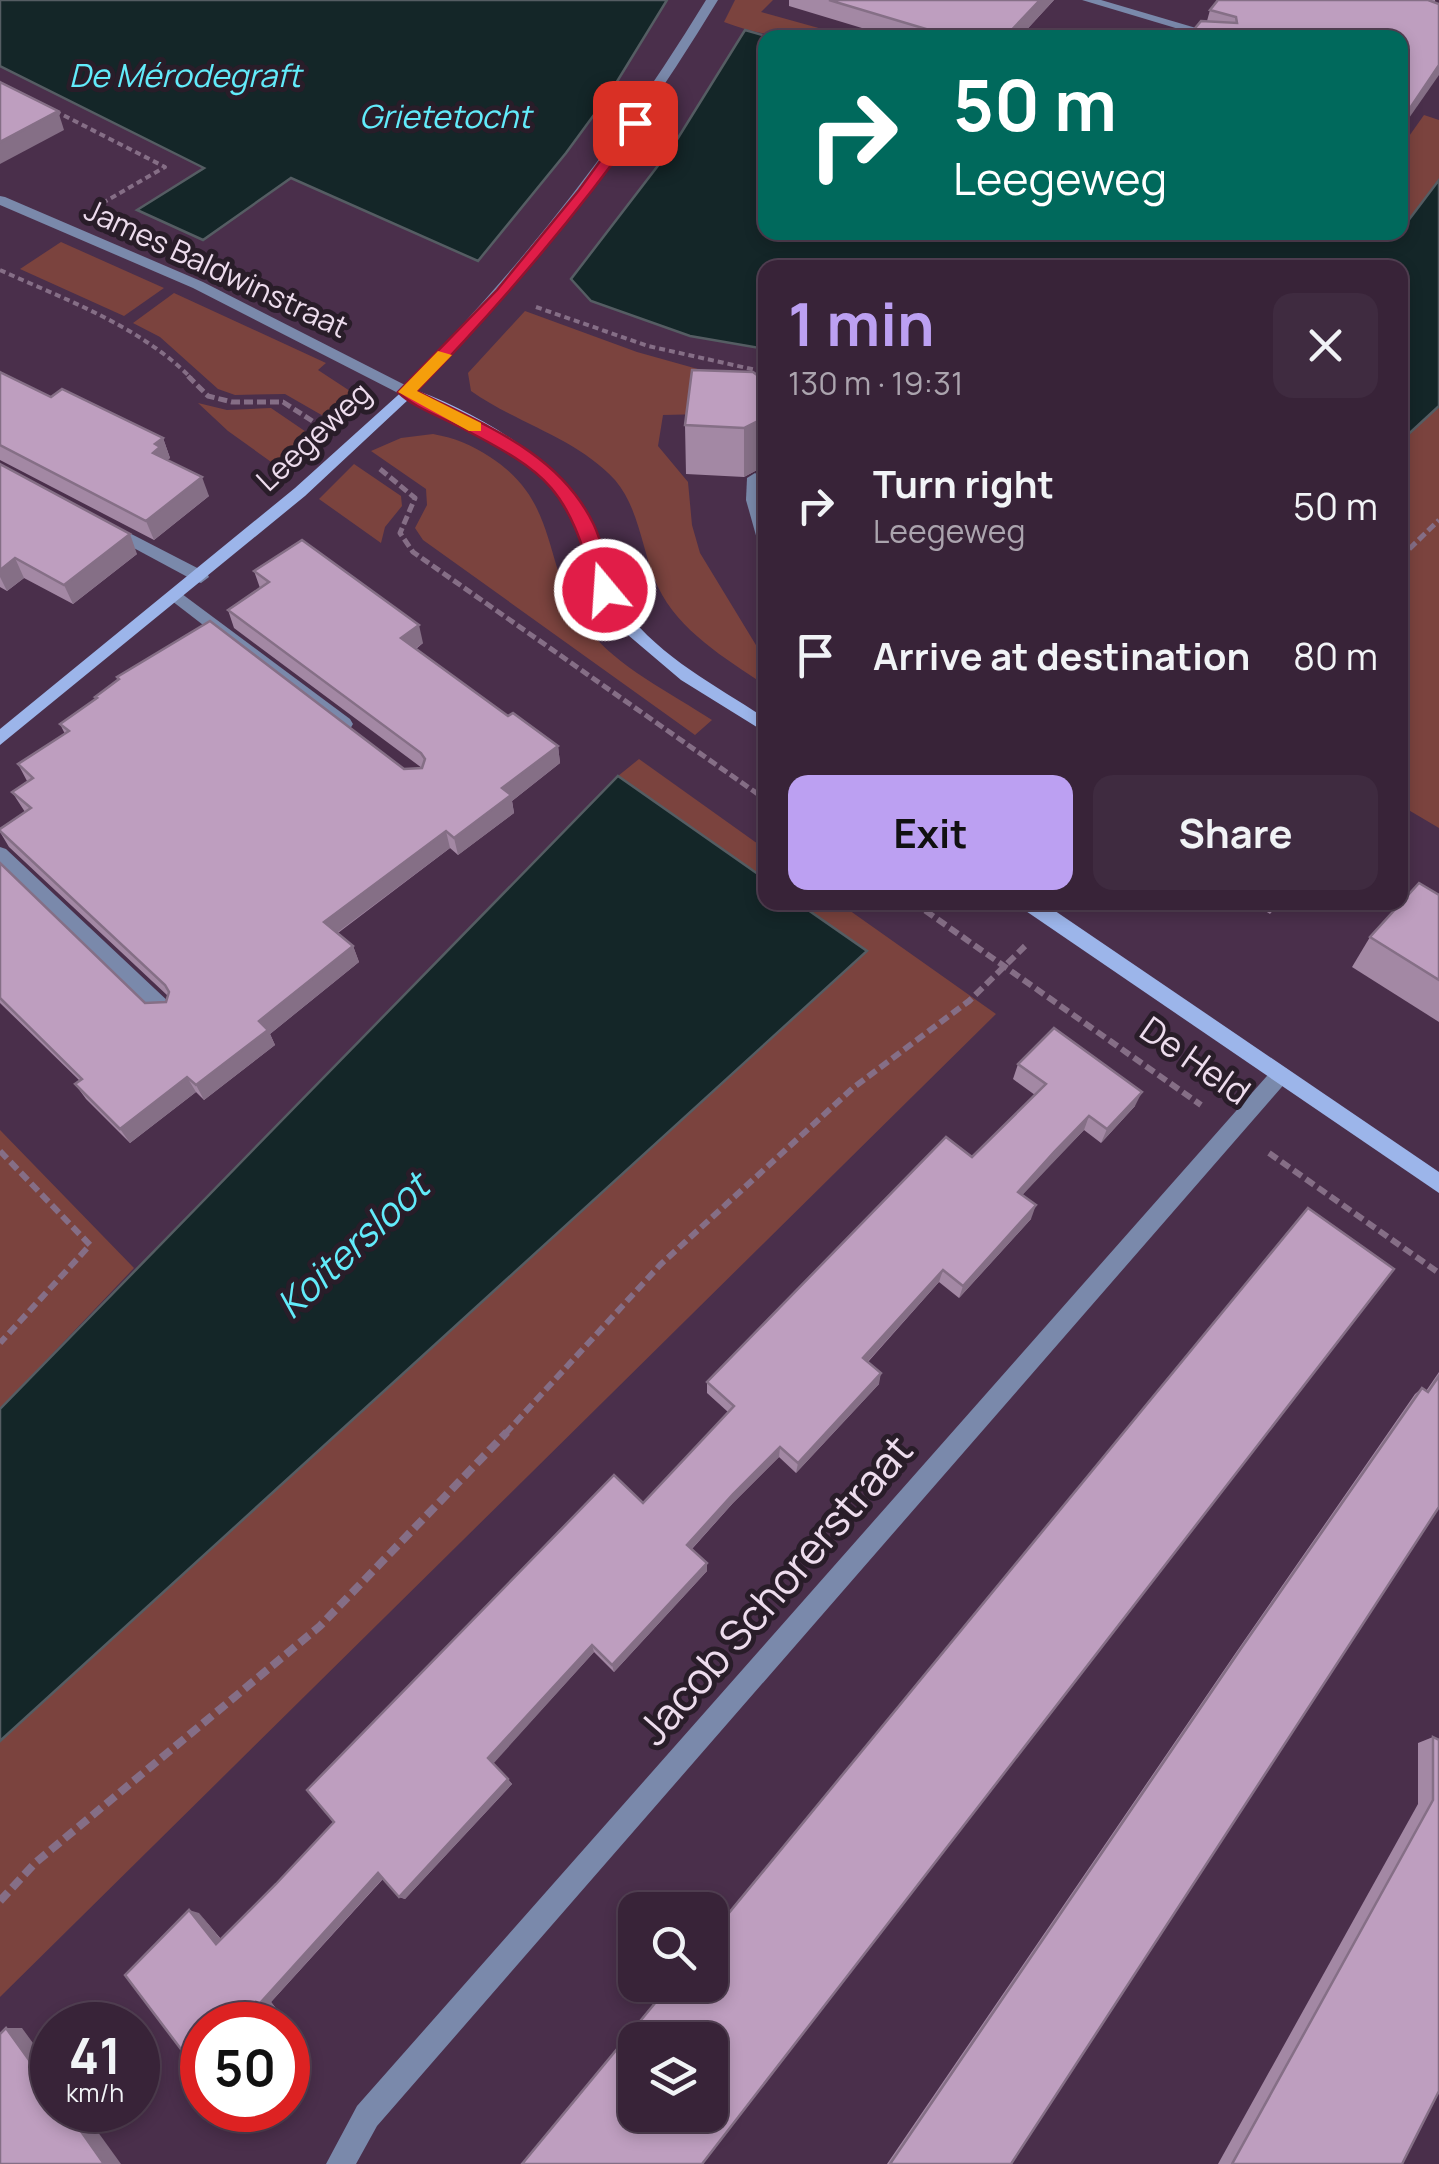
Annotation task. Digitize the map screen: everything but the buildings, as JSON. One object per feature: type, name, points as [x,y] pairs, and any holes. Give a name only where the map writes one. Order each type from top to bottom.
[{"type":"main road","name":"Leegeweg","points":[[0,739],[201,577],[350,448],[406,392]]},
{"type":"main road","points":[[406,392],[501,440],[544,468],[575,504],[605,590],[633,631],[758,721]]},
{"type":"main road","name":"De Held","points":[[1039,910],[1439,1184]]},
{"type":"street","name":"Leegeweg","points":[[406,392],[502,293],[594,179],[712,0]]},
{"type":"street","points":[[1088,0],[1195,30]]},
{"type":"street","name":"James Baldwinstraat","points":[[0,200],[198,285],[406,392]]},
{"type":"street","points":[[755,478],[758,514]]},
{"type":"street","points":[[100,522],[201,577]]},
{"type":"street","points":[[178,596],[358,734]]},
{"type":"street","points":[[0,854],[164,1010]]},
{"type":"street","name":"Jacob Schorerstraat","points":[[340,2164],[366,2116],[1280,1075]]},
{"type":"path","points":[[50,108],[165,167],[61,227]]},
{"type":"path","points":[[0,270],[125,328],[175,362],[208,396],[232,402],[283,402],[411,490],[414,506],[400,533],[413,552],[758,794]]},
{"type":"path","points":[[502,293],[572,323],[710,362],[758,371]]},
{"type":"path","points":[[1408,550],[1439,520]]},
{"type":"path","name":"De Held","points":[[924,910],[1439,1273]]},
{"type":"path","points":[[0,1901],[35,1863],[320,1626],[459,1484],[660,1265],[853,1088],[969,1001],[1052,919]]},
{"type":"path","points":[[0,1151],[90,1245],[0,1343]]},
{"type":"shaded area","points":[[735,0],[773,0],[761,12],[826,30],[758,32],[724,22]]},
{"type":"shaded area","points":[[1424,115],[1439,120],[1439,180],[1408,221],[1408,138]]},
{"type":"shaded area","points":[[61,242],[164,288],[124,316],[20,269]]},
{"type":"shaded area","points":[[174,293],[326,363],[318,370],[350,391],[350,406],[332,421],[285,394],[235,395],[218,389],[160,337],[133,323]]},
{"type":"shaded area","points":[[525,311],[637,352],[712,373],[705,414],[663,415],[658,446],[688,482],[692,525],[700,553],[758,648],[758,680],[705,643],[667,603],[630,504],[615,480],[583,453],[471,391],[468,373]]},
{"type":"shaded area","points":[[198,403],[227,410],[271,408],[315,438],[281,469],[228,431]]},
{"type":"shaded area","points":[[1439,406],[1439,828],[1408,810],[1408,435]]},
{"type":"shaded area","points":[[433,434],[477,449],[513,475],[540,516],[562,583],[587,628],[629,667],[712,720],[695,735],[423,540],[415,528],[427,505],[426,489],[371,451],[401,438]]},
{"type":"shaded area","points":[[354,464],[401,496],[402,506],[385,527],[381,543],[319,499]]},
{"type":"shaded area","points":[[639,759],[758,844],[758,874],[618,776]]},
{"type":"shaded area","points":[[808,910],[849,910],[996,1014],[0,1997],[0,1741],[867,951]]},
{"type":"shaded area","points":[[0,1130],[134,1268],[0,1409]]},
{"type":"water","name":"Grietetocht","points":[[0,0],[667,0],[610,93],[478,261],[291,178],[203,240],[137,210],[204,168],[0,66]]},
{"type":"water","points":[[745,30],[758,34],[758,240],[1408,240],[1408,221],[1439,180],[1439,406],[1408,435],[1408,260],[758,260],[758,348],[690,336],[591,301],[571,279],[673,146]]},
{"type":"water","name":"Koitersloot","points":[[618,776],[758,874],[758,910],[808,910],[867,951],[0,1741],[0,1409]]},
{"type":"slow traffic","points":[[444,355],[406,392],[475,427]]},
{"type":"route","points":[[605,590],[586,525],[562,485],[524,453],[406,392],[502,293],[635,123]]},
{"type":"water label","name":"De Mérodegraft","points":[[185,76]]}]
